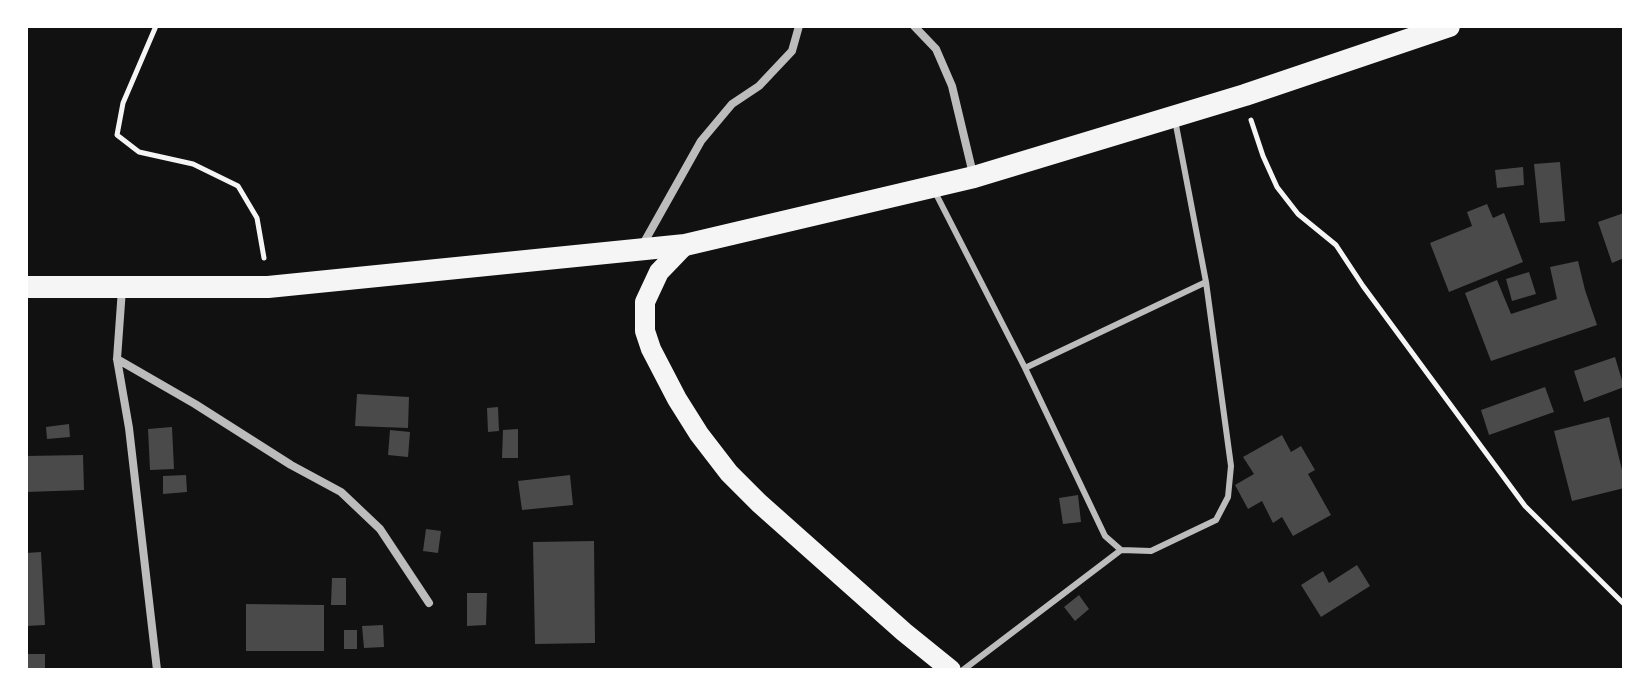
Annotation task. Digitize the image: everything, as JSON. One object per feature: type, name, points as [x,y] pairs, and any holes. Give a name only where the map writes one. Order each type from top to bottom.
[{"type":"highway","points":[[26,287],[268,287],[685,245],[974,177],[1245,95],[1449,26]]},
{"type":"main road","points":[[685,245],[659,272],[654,282],[645,302],[645,331],[651,349],[699,434],[729,473],[759,503],[951,670]]},
{"type":"street","points":[[640,250],[701,141],[732,104],[759,86],[792,51],[799,26]]},
{"type":"street","points":[[914,26],[936,49],[952,86],[974,177]]},
{"type":"street","points":[[122,288],[117,359],[129,428],[157,670]]},
{"type":"street","points":[[117,359],[341,492],[380,529],[429,603]]},
{"type":"lane","points":[[963,670],[1121,550],[1151,551],[1216,520],[1228,497],[1231,466],[1206,282],[1175,117]]},
{"type":"lane","points":[[932,187],[1025,368],[1105,536],[1121,550]]},
{"type":"lane","points":[[1025,368],[1206,282]]},
{"type":"path","points":[[156,26],[123,103],[117,135],[139,152],[193,164],[238,186],[257,218],[268,287]]},
{"type":"path","points":[[1245,95],[1263,156],[1277,187],[1298,214],[1336,245],[1525,506],[1624,604]]},
{"type":"building","points":[[1560,162],[1565,221],[1540,223],[1534,164]]},
{"type":"building","points":[[1523,167],[1524,185],[1497,188],[1495,170]]},
{"type":"building","points":[[1487,204],[1493,218],[1504,213],[1523,262],[1449,292],[1430,243],[1472,226],[1467,212]]},
{"type":"building","points":[[1624,213],[1624,258],[1612,263],[1598,222]]},
{"type":"building","points":[[1578,261],[1597,325],[1491,361],[1465,293],[1497,280],[1511,314],[1557,299],[1550,267]]},
{"type":"building","points":[[1529,272],[1536,294],[1512,301],[1506,279]]},
{"type":"building","points":[[1615,357],[1624,387],[1584,402],[1574,371]]},
{"type":"building","points":[[1545,387],[1554,412],[1489,435],[1481,410]]},
{"type":"building","points":[[357,394],[409,397],[408,428],[355,426]]},
{"type":"building","points":[[498,407],[499,431],[488,432],[487,408]]},
{"type":"building","points":[[1609,417],[1624,488],[1572,501],[1554,431]]},
{"type":"building","points":[[69,424],[70,437],[47,439],[46,427]]},
{"type":"building","points":[[172,427],[174,469],[150,470],[148,429]]},
{"type":"building","points":[[518,429],[518,458],[502,458],[503,430]]},
{"type":"building","points":[[390,430],[410,432],[408,457],[388,455]]},
{"type":"building","points":[[1282,435],[1291,452],[1301,446],[1315,470],[1308,474],[1331,515],[1293,536],[1282,517],[1273,523],[1262,501],[1248,509],[1235,485],[1254,474],[1243,457]]},
{"type":"building","points":[[83,455],[84,490],[26,492],[26,456]]},
{"type":"building","points":[[186,475],[187,492],[163,494],[163,476]]},
{"type":"building","points":[[570,475],[573,505],[522,510],[518,481]]},
{"type":"building","points":[[1078,495],[1081,522],[1063,524],[1059,498]]},
{"type":"building","points":[[426,529],[441,531],[438,553],[423,551]]},
{"type":"building","points":[[594,541],[595,643],[535,644],[533,542]]},
{"type":"building","points":[[41,552],[45,625],[26,626],[26,553]]},
{"type":"building","points":[[1357,565],[1370,586],[1321,617],[1301,585],[1323,571],[1329,583]]},
{"type":"building","points":[[332,578],[346,578],[346,605],[331,605]]},
{"type":"building","points":[[467,593],[487,593],[486,625],[467,626]]},
{"type":"building","points":[[1079,595],[1089,609],[1075,621],[1064,607]]},
{"type":"building","points":[[246,604],[324,605],[324,651],[246,651]]},
{"type":"building","points":[[383,625],[384,647],[364,648],[362,626]]},
{"type":"building","points":[[344,630],[357,630],[357,649],[344,649]]},
{"type":"building","points":[[27,654],[45,654],[45,670],[28,670]]}]
